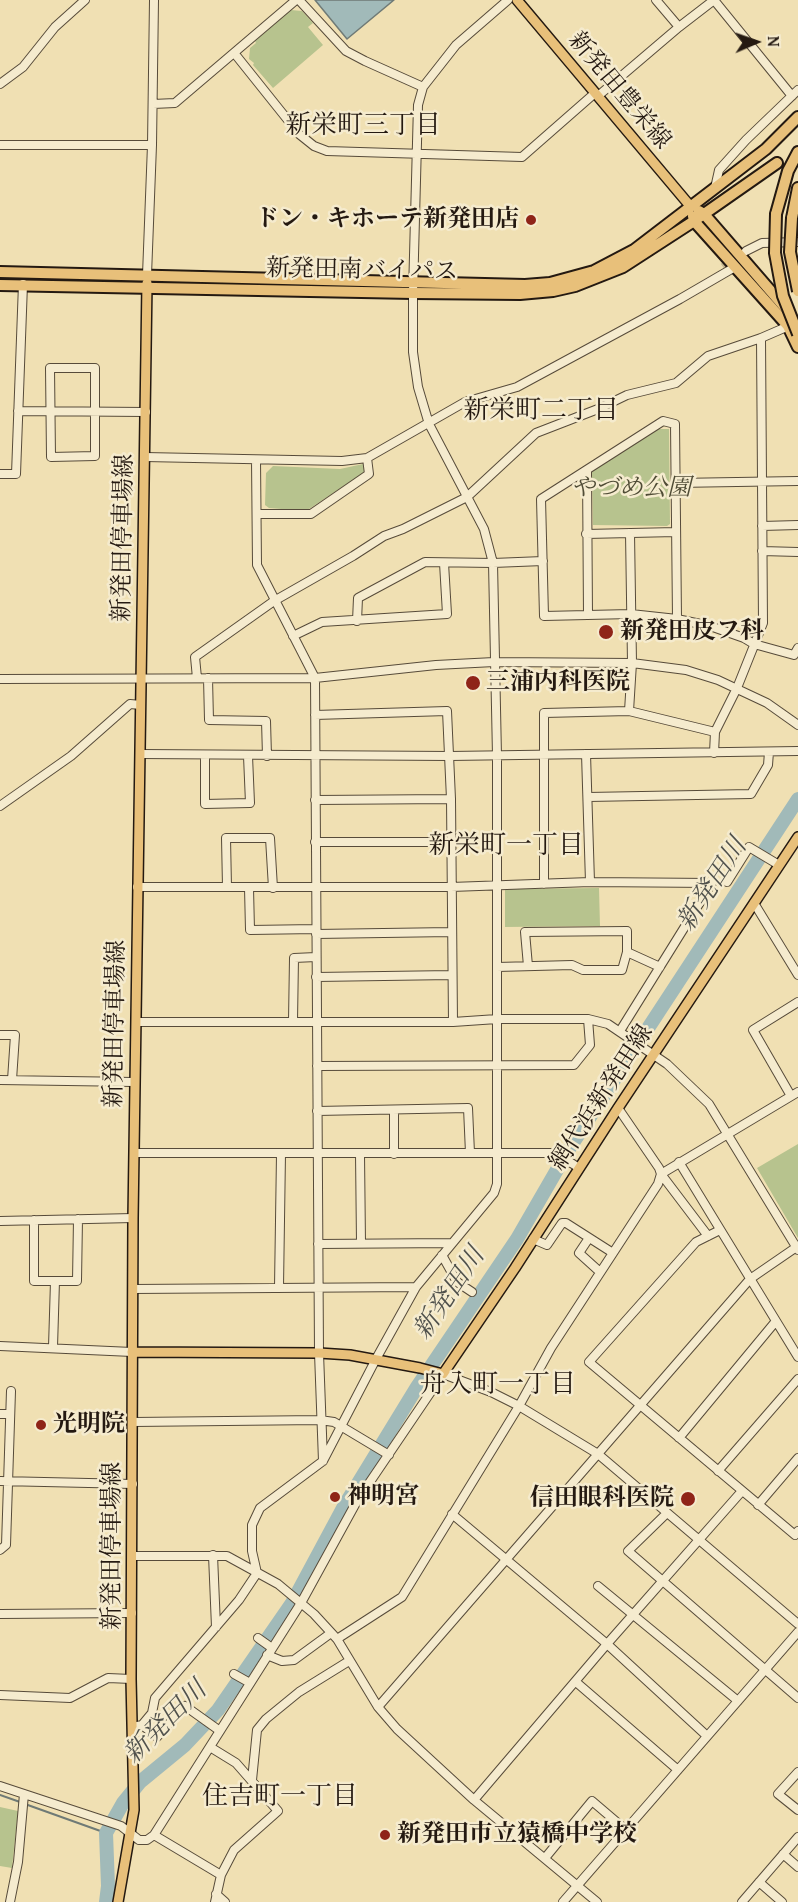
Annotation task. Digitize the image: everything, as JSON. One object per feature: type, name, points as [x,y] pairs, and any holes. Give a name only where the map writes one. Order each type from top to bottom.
[{"type":"highway","name":"新発田南バイパス","points":[[0,285],[147,288],[413,288],[525,285],[572,278],[594,271],[634,250],[766,149],[798,117]]},
{"type":"highway","points":[[798,152],[788,171],[776,214],[775,253],[783,296],[798,334]]},
{"type":"highway","name":"新発田南バイパス","points":[[0,272],[147,275],[520,294],[553,291],[575,286],[623,267],[694,222],[777,163]]},
{"type":"highway","points":[[798,188],[792,218],[790,252],[798,291]]},
{"type":"highway","points":[[690,207],[704,214],[795,323],[798,347]]},
{"type":"highway","points":[[690,207],[694,222],[735,267],[795,323]]},
{"type":"main road","name":"新発田豊栄線","points":[[517,0],[690,207]]},
{"type":"main road","name":"新発田停車場線","points":[[129,1834],[134,1810],[133,1773],[137,1726],[131,1679],[132,1352],[147,275]]},
{"type":"main road","name":"網代浜新発田線","points":[[439,1373],[533,1239],[618,1108],[650,1052],[798,837]]},
{"type":"main road","points":[[132,1352],[319,1353],[376,1359],[439,1373]]},
{"type":"main road","points":[[118,1902],[129,1834]]},
{"type":"street","points":[[0,84],[23,67],[55,27],[85,0]]},
{"type":"street","points":[[147,275],[154,0]]},
{"type":"street","points":[[153,104],[175,103],[298,0],[346,51],[365,62],[423,87]]},
{"type":"street","points":[[220,1731],[186,1706],[157,1737],[137,1726],[152,1713],[155,1698],[239,1600],[257,1573],[252,1551],[252,1525],[260,1508],[323,1461],[416,1287],[494,1193],[497,1184],[497,756],[494,563],[484,529],[429,424],[415,373],[413,288],[418,105],[423,87],[456,45],[508,0]]},
{"type":"street","points":[[656,0],[680,27]]},
{"type":"street","points":[[235,54],[299,134],[314,146],[327,151],[522,157],[714,0],[795,93],[746,140],[719,170],[715,188]]},
{"type":"street","points":[[0,145],[152,145]]},
{"type":"street","points":[[746,251],[762,243],[798,243]]},
{"type":"street","points":[[680,299],[723,267]]},
{"type":"street","points":[[145,457],[342,461],[367,458],[465,402],[517,387],[735,267]]},
{"type":"street","points":[[0,474],[16,474],[23,284]]},
{"type":"street","points":[[197,678],[195,657],[274,601],[384,536],[468,497],[536,433],[598,409],[627,394],[676,383],[708,356],[761,338],[795,323]]},
{"type":"street","points":[[714,753],[714,732],[737,688],[763,623],[761,338]]},
{"type":"street","points":[[50,368],[95,368],[95,411],[95,456],[51,457],[50,368]]},
{"type":"street","points":[[18,411],[146,412]]},
{"type":"street","points":[[677,619],[675,424],[663,422],[541,499],[544,615],[631,614],[677,619],[710,626],[754,644],[794,656],[798,648]]},
{"type":"street","points":[[257,514],[311,514],[369,474],[367,458]]},
{"type":"street","points":[[256,460],[257,565],[315,678],[319,1353],[323,1461]]},
{"type":"street","points":[[587,470],[588,615]]},
{"type":"street","points":[[676,483],[798,481]]},
{"type":"street","points":[[762,526],[798,525]]},
{"type":"street","points":[[586,534],[676,532]]},
{"type":"street","points":[[630,533],[632,663],[630,711]]},
{"type":"street","points":[[762,551],[798,552]]},
{"type":"street","points":[[357,621],[358,598],[425,562],[543,561]]},
{"type":"street","points":[[293,636],[322,622],[447,614],[444,563]]},
{"type":"street","points":[[0,679],[315,678],[436,665],[494,662],[632,663],[686,670],[737,688],[767,703],[798,725]]},
{"type":"street","points":[[208,678],[209,720],[266,721],[267,756]]},
{"type":"street","points":[[0,806],[71,756],[130,704],[141,705]]},
{"type":"street","points":[[315,715],[447,711],[451,798],[453,1022]]},
{"type":"street","points":[[544,884],[544,713],[630,711],[714,732]]},
{"type":"street","points":[[140,754],[315,757],[798,751]]},
{"type":"street","points":[[588,797],[751,794],[768,765],[768,752]]},
{"type":"street","points":[[586,754],[590,882]]},
{"type":"street","points":[[205,755],[205,804],[250,803],[249,756]]},
{"type":"street","points":[[315,800],[451,798]]},
{"type":"street","points":[[227,888],[226,838],[270,838],[273,888]]},
{"type":"street","points":[[315,842],[451,842]]},
{"type":"street","points":[[727,882],[749,847],[779,865]]},
{"type":"street","points":[[137,887],[315,888],[496,886],[590,882],[712,883],[620,1031]]},
{"type":"street","points":[[249,888],[250,930],[451,932]]},
{"type":"street","points":[[754,903],[798,975]]},
{"type":"street","points":[[497,967],[572,965],[583,970],[622,970],[627,952],[627,931],[525,932],[528,966]]},
{"type":"street","points":[[627,952],[660,967]]},
{"type":"street","points":[[293,1021],[294,958],[316,957]]},
{"type":"street","points":[[316,977],[452,975]]},
{"type":"street","points":[[258,1638],[282,1661],[294,1660],[402,1598],[519,1406],[551,1348],[658,1184],[661,1174],[795,1094],[753,1030],[798,1002]]},
{"type":"street","points":[[136,1022],[453,1022],[497,1019],[588,1019],[608,1024],[684,1078],[709,1104],[797,1248],[750,1279],[378,1707]]},
{"type":"street","points":[[317,1066],[574,1065],[590,1045],[588,1019]]},
{"type":"street","points":[[0,1035],[15,1035],[12,1080]]},
{"type":"street","points":[[0,1080],[134,1082]]},
{"type":"street","points":[[317,1111],[468,1108],[470,1153]]},
{"type":"street","points":[[618,1108],[661,1174],[708,1236]]},
{"type":"street","points":[[394,1110],[394,1154]]},
{"type":"street","points":[[134,1153],[556,1153],[579,1168]]},
{"type":"street","points":[[279,1287],[281,1154]]},
{"type":"street","points":[[360,1154],[361,1243]]},
{"type":"street","points":[[680,1162],[798,1357]]},
{"type":"street","points":[[0,1221],[133,1218]]},
{"type":"street","points":[[34,1220],[34,1281],[78,1281],[78,1219]]},
{"type":"street","points":[[533,1239],[547,1245],[562,1224],[566,1223],[613,1253]]},
{"type":"street","points":[[720,1230],[696,1242],[589,1362],[795,1535],[798,1531]]},
{"type":"street","points":[[589,1238],[579,1253],[600,1272]]},
{"type":"street","points":[[318,1244],[452,1243]]},
{"type":"street","points":[[442,1255],[457,1282],[472,1292]]},
{"type":"street","points":[[53,1347],[55,1281]]},
{"type":"street","points":[[133,1289],[416,1287]]},
{"type":"street","points":[[679,1438],[776,1321]]},
{"type":"street","points":[[0,1346],[132,1352]]},
{"type":"street","points":[[0,1786],[122,1826],[139,1840],[147,1840],[154,1835],[220,1731],[246,1682],[299,1601],[357,1501],[439,1373],[491,1392],[519,1406],[598,1454],[798,1624]]},
{"type":"street","points":[[718,1471],[798,1379]]},
{"type":"street","points":[[0,1550],[6,1545],[4,1481],[11,1391]]},
{"type":"street","points":[[0,1414],[10,1414]]},
{"type":"street","points":[[132,1422],[320,1420],[342,1425],[387,1454]]},
{"type":"street","points":[[758,1505],[798,1458]]},
{"type":"street","points":[[4,1481],[133,1484]]},
{"type":"street","points":[[474,1800],[632,1615],[742,1491]]},
{"type":"street","points":[[666,1513],[628,1551],[798,1698]]},
{"type":"street","points":[[452,1514],[607,1644],[707,1736]]},
{"type":"street","points":[[213,1555],[216,1627]]},
{"type":"street","points":[[133,1556],[227,1556],[278,1584],[299,1601],[334,1636],[378,1707],[397,1729],[474,1800],[597,1902]]},
{"type":"street","points":[[598,1586],[738,1701]]},
{"type":"street","points":[[0,1614],[132,1613]]},
{"type":"street","points":[[563,1902],[798,1632]]},
{"type":"street","points":[[252,1780],[257,1730],[266,1719],[298,1692],[349,1661]]},
{"type":"street","points":[[234,1674],[246,1682]]},
{"type":"street","points":[[0,1695],[70,1698],[108,1678],[131,1679]]},
{"type":"street","points":[[576,1682],[678,1770]]},
{"type":"street","points":[[210,1747],[236,1763],[278,1810],[234,1850],[221,1875],[215,1898],[225,1902]]},
{"type":"street","points":[[798,1772],[778,1794],[798,1810]]},
{"type":"street","points":[[10,1902],[18,1862],[24,1794]]},
{"type":"street","points":[[545,1858],[592,1801],[626,1830]]},
{"type":"street","points":[[154,1835],[221,1875]]},
{"type":"street","points":[[742,1902],[798,1837]]},
{"type":"street","points":[[783,1854],[798,1867]]},
{"type":"street","points":[[759,1882],[782,1902]]},
{"type":"green space","points":[[291,10],[302,11],[313,23],[308,27],[323,45],[273,88],[249,59],[250,48]]},
{"type":"green space","name":"やづめ公園","points":[[656,429],[669,429],[670,524],[667,526],[593,525],[592,471]]},
{"type":"green space","points":[[363,464],[366,467],[365,472],[306,511],[269,508],[265,505],[266,473],[273,466],[340,469]]},
{"type":"green space","points":[[599,888],[600,926],[505,927],[505,889]]},
{"type":"green space","points":[[798,1144],[798,1238],[757,1168]]},
{"type":"green space","points":[[0,1807],[18,1811],[12,1868],[0,1866]]},
{"type":"water","points":[[315,0],[394,0],[347,39]]},
{"type":"waterway","name":"新発田川","points":[[106,1902],[108,1886],[106,1833],[123,1803],[140,1782],[185,1745],[218,1710],[292,1603],[343,1508],[417,1387],[517,1239],[569,1149],[798,799]]},
{"type":"waterway","points":[[0,1795],[20,1802]]},
{"type":"waterway","points":[[25,1804],[106,1833]]},
{"type":"tunnel","points":[[723,267],[735,259]]},
{"type":"place","name":"ドン・キホーテ新発田店","points":[[531,220]]},
{"type":"place","name":"新発田皮フ科","points":[[606,632]]},
{"type":"place","name":"三浦内科医院","points":[[473,683]]},
{"type":"place","name":"光明院","points":[[41,1425]]},
{"type":"place","name":"神明宮","points":[[335,1497]]},
{"type":"place","name":"信田眼科医院","points":[[688,1499]]},
{"type":"place","name":"新発田市立猿橋中学校","points":[[385,1835]]},
{"type":"district","name":"新栄町三丁目","points":[[363,126]]},
{"type":"district","name":"新栄町二丁目","points":[[541,411]]},
{"type":"district","name":"新栄町一丁目","points":[[506,846]]},
{"type":"district","name":"舟入町一丁目","points":[[498,1385]]},
{"type":"district","name":"住吉町一丁目","points":[[280,1797]]}]
